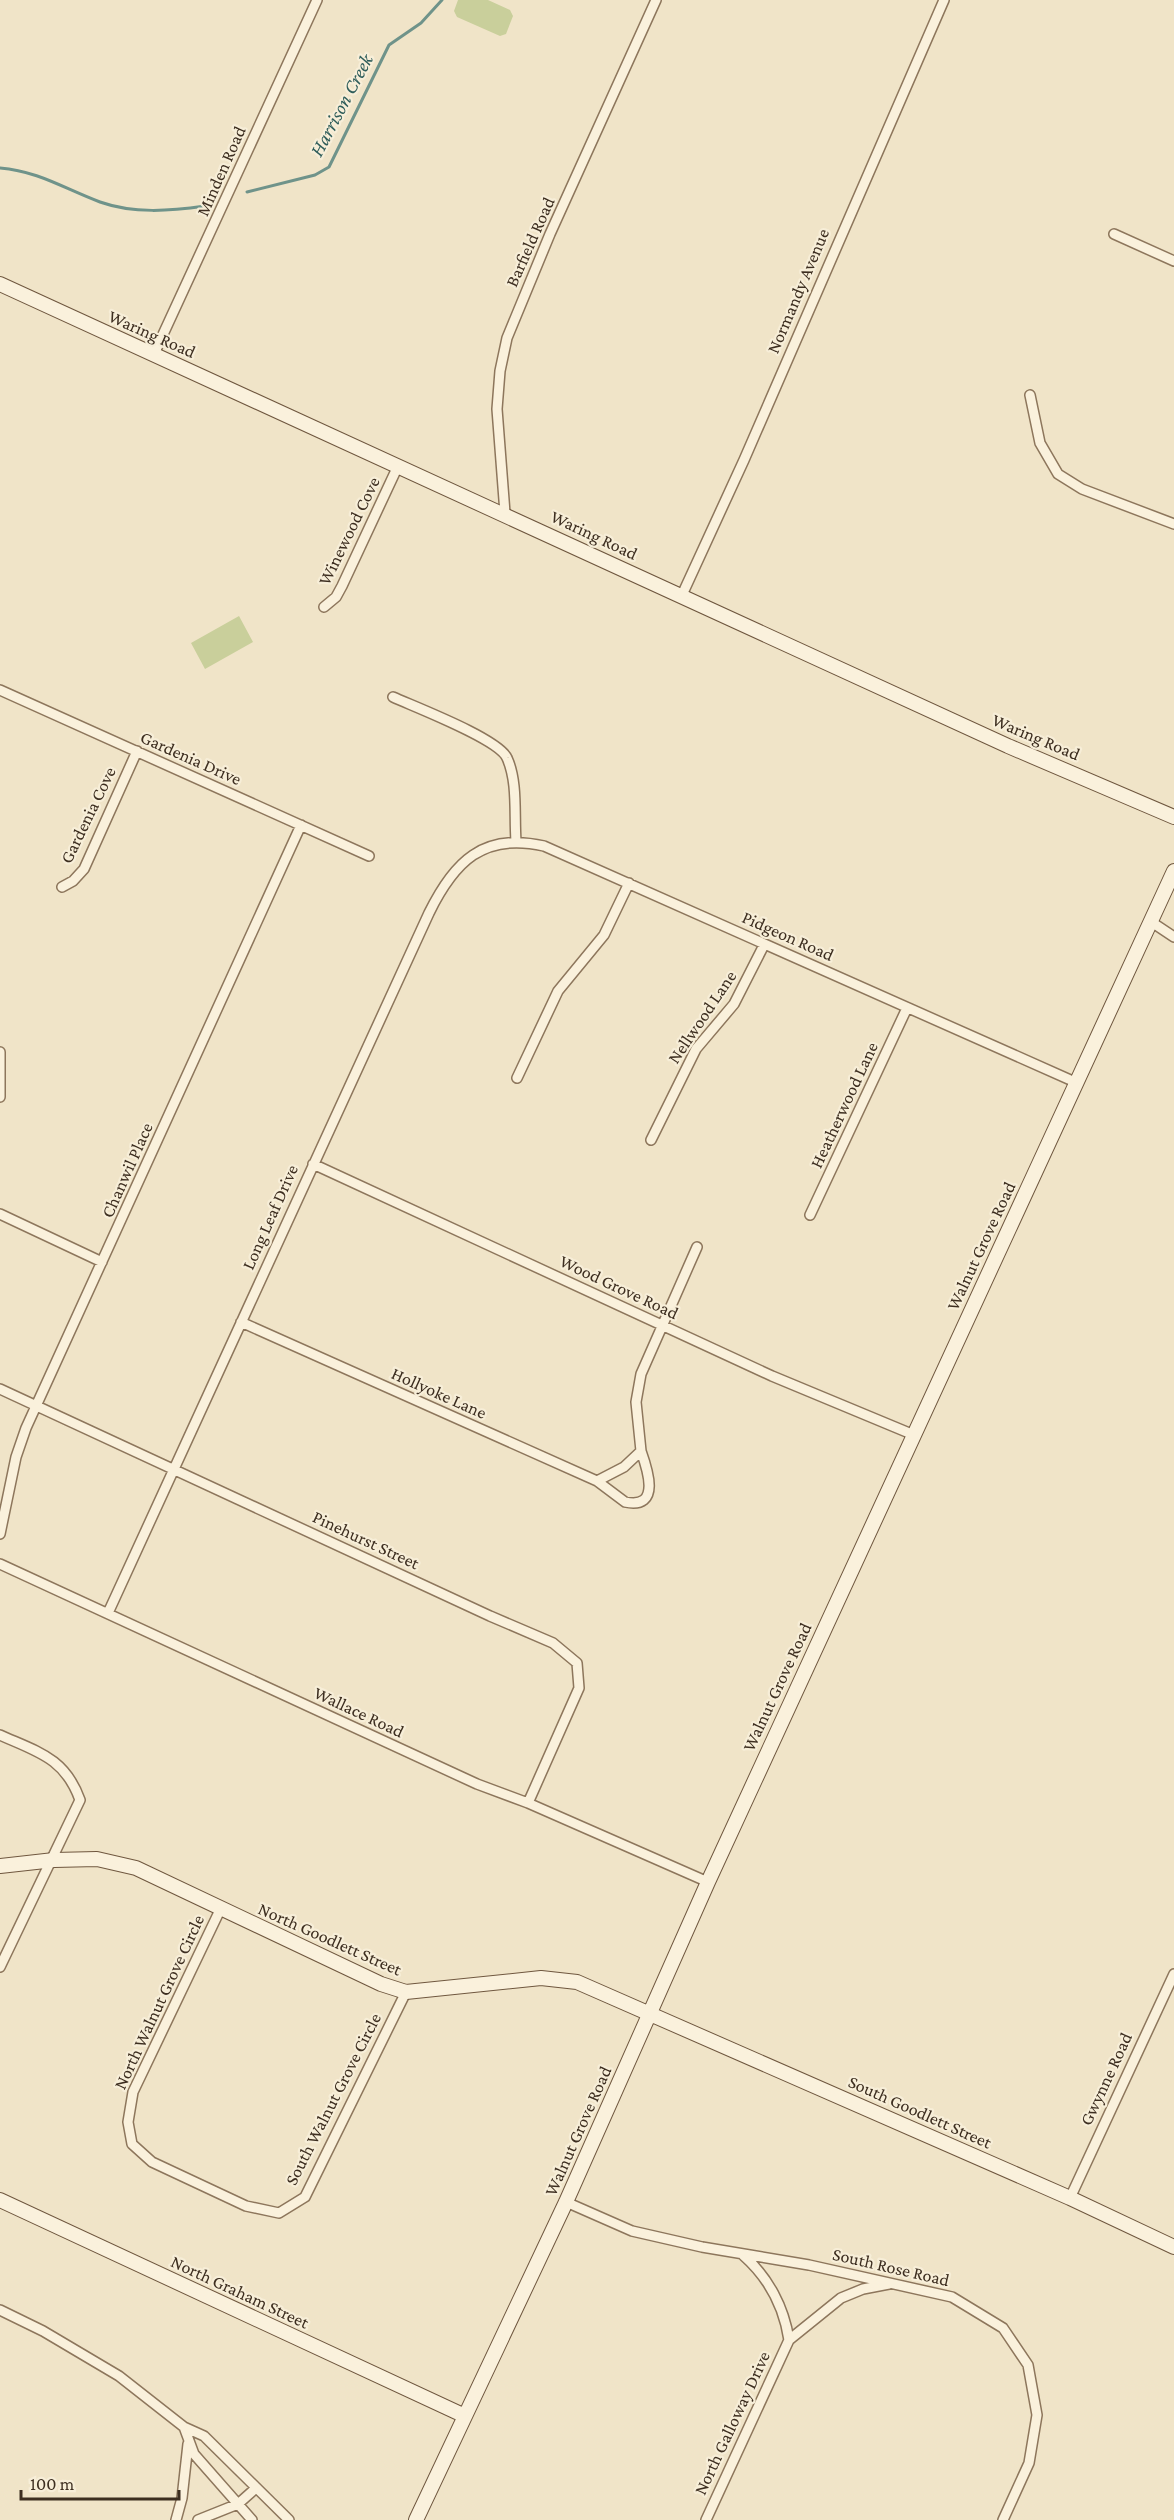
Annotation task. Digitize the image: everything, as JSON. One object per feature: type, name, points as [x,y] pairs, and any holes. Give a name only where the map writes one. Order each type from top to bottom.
[{"type":"main road","name":"Waring Road","points":[[0,284],[505,513],[1008,746],[1174,817]]},
{"type":"main road","name":"Walnut Grove Road","points":[[416,2520],[566,2202],[708,1882],[1174,871]]},
{"type":"main road","name":"North Goodlett Street","points":[[0,1866],[54,1860],[97,1859],[136,1868],[220,1910],[381,1984],[406,1992],[541,1978],[577,1982],[650,2014]]},
{"type":"main road","name":"South Goodlett Street","points":[[650,2014],[1070,2198],[1174,2247]]},
{"type":"main road","name":"North Graham Street","points":[[0,2200],[465,2416]]},
{"type":"street","name":"Minden Road","points":[[154,354],[317,0]]},
{"type":"street","name":"Barfield Road","points":[[505,513],[497,409],[500,371],[507,338],[550,234],[656,0]]},
{"type":"street","name":"Normandy Avenue","points":[[682,596],[944,0]]},
{"type":"street","points":[[1114,234],[1174,261]]},
{"type":"street","points":[[1030,395],[1040,443],[1058,474],[1082,489],[1174,524]]},
{"type":"street","name":"Winewood Cove","points":[[324,607],[336,597],[342,586],[398,466]]},
{"type":"street","name":"Gardenia Drive","points":[[0,690],[369,856]]},
{"type":"street","points":[[393,697],[487,740],[504,752],[512,780],[516,842]]},
{"type":"street","name":"Gardenia Cove","points":[[62,887],[84,869],[137,751]]},
{"type":"street","name":"Chanwil Place","points":[[0,1534],[16,1457],[36,1406],[301,825]]},
{"type":"street","name":"Pidgeon Road","points":[[483,850],[516,842],[544,846],[1075,1082]]},
{"type":"street","name":"Long Leaf Drive","points":[[108,1613],[439,894],[458,866],[483,850]]},
{"type":"street","points":[[517,1078],[558,991],[604,935],[629,883]]},
{"type":"street","points":[[1150,921],[1174,937]]},
{"type":"street","name":"Nellwood Lane","points":[[651,1140],[696,1049],[734,1004],[764,945]]},
{"type":"street","name":"Heatherwood Lane","points":[[810,1215],[907,1008]]},
{"type":"street","points":[[0,1052],[0,1096]]},
{"type":"street","name":"Wood Grove Road","points":[[313,1164],[772,1376],[914,1435]]},
{"type":"street","points":[[0,1214],[102,1262]]},
{"type":"street","points":[[597,1482],[624,1467],[641,1451],[637,1417],[639,1387],[646,1359],[697,1247]]},
{"type":"street","name":"Hollyoke Lane","points":[[241,1322],[597,1482],[625,1502],[640,1500],[646,1496],[651,1481],[641,1451]]},
{"type":"street","name":"Pinehurst Street","points":[[0,1389],[553,1643],[577,1663],[579,1688],[528,1803]]},
{"type":"street","name":"Wallace Road","points":[[0,1564],[477,1784],[528,1803],[708,1882]]},
{"type":"street","points":[[0,1735],[52,1759],[65,1769],[74,1782],[80,1800],[54,1860],[0,1967]]},
{"type":"street","name":"North Walnut Grove Circle","points":[[220,1910],[133,2092],[128,2122],[132,2144],[152,2162],[236,2201],[279,2212]]},
{"type":"street","name":"Gwynne Road","points":[[1070,2198],[1174,1974]]},
{"type":"street","name":"South Walnut Grove Circle","points":[[279,2212],[305,2197],[406,1992]]},
{"type":"street","name":"South Rose Road","points":[[566,2202],[632,2231],[741,2254],[809,2265],[952,2297],[1003,2328],[1028,2365],[1037,2415],[1029,2463],[1002,2520]]},
{"type":"street","name":"North Galloway Drive","points":[[741,2254],[760,2270],[786,2320],[789,2340]]},
{"type":"street","name":"North Galloway Drive","points":[[706,2520],[789,2340],[841,2298],[863,2289],[894,2283]]},
{"type":"street","points":[[0,2310],[43,2331],[119,2376],[184,2427],[204,2436],[234,2462],[256,2488],[289,2520]]},
{"type":"street","points":[[184,2427],[194,2454],[252,2520]]},
{"type":"street","points":[[176,2520],[188,2458],[184,2427]]},
{"type":"street","points":[[198,2520],[238,2504],[256,2488]]},
{"type":"green space","points":[[458,0],[488,0],[510,10],[513,16],[506,34],[500,36],[457,17],[454,11]]},
{"type":"green space","points":[[239,616],[253,642],[205,669],[191,643]]},
{"type":"waterway","name":"Harrison Creek","points":[[247,192],[315,175],[329,167],[389,45],[421,23],[442,0]]},
{"type":"waterway","name":"Harrison Creek","points":[[0,168],[39,177],[113,206],[139,210],[205,206]]}]
